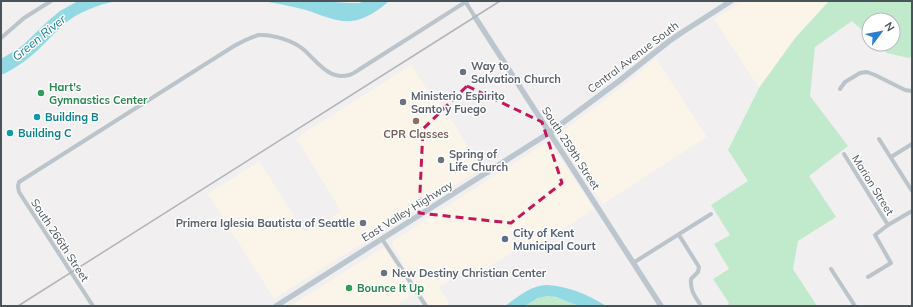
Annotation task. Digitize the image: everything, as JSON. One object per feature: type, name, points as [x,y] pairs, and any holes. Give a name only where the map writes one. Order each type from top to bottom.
[{"type":"main road","name":"Central Avenue South","points":[[549,133],[668,42],[731,1]]},
{"type":"main road","name":"South 259th Street","points":[[475,17],[661,306]]},
{"type":"main road","name":"East Valley Highway","points":[[276,306],[549,133]]},
{"type":"street","points":[[1,38],[24,18],[51,1]]},
{"type":"street","name":"South 259th Street","points":[[466,1],[475,17]]},
{"type":"street","name":"South 266th Street","points":[[93,306],[19,192],[19,182],[234,46],[252,37],[266,35],[280,38],[305,50],[320,66],[330,73],[340,76],[349,75],[466,1]]},
{"type":"street","points":[[840,89],[845,82],[860,73],[867,72],[905,90],[912,91]]},
{"type":"street","points":[[879,139],[912,191]]},
{"type":"street","points":[[891,157],[912,144]]},
{"type":"street","name":"Marion Street","points":[[844,154],[888,225]]},
{"type":"street","points":[[868,277],[891,263],[875,235],[912,210]]},
{"type":"street","points":[[633,263],[711,214]]},
{"type":"street","points":[[678,235],[699,267],[699,272],[691,279],[691,287],[694,295],[701,305]]},
{"type":"street","points":[[382,239],[426,306]]},
{"type":"street","points":[[831,269],[855,306]]},
{"type":"highlighted area","points":[[467,86],[542,122],[562,183],[511,223],[419,213],[423,129]]},
{"type":"shaded area","points":[[743,1],[854,1],[796,37],[759,88],[714,19]]},
{"type":"shaded area","points":[[656,58],[707,137],[603,204],[559,139],[560,133],[624,85]]},
{"type":"shaded area","points":[[411,65],[432,97],[435,95],[482,168],[274,299],[208,194],[259,161],[305,233],[341,211],[296,138]]},
{"type":"shaded area","points":[[544,144],[550,144],[552,146],[594,209],[535,247],[530,241],[479,273],[473,265],[439,287],[451,306],[429,306],[393,246],[393,241]]},
{"type":"shaded area","points":[[384,247],[414,294],[395,306],[290,306]]},
{"type":"green space","points":[[829,1],[912,1],[912,56],[909,58],[886,52],[901,52],[901,12],[861,12],[861,29],[852,21],[815,47],[810,96],[848,146],[809,176],[836,217],[798,241],[793,269],[817,306],[726,306],[729,303],[713,279],[729,269],[714,244],[730,235],[711,205],[748,181],[728,150],[759,88],[796,37]]},
{"type":"green space","points":[[543,296],[556,297],[579,306],[525,306]]},
{"type":"water","name":"Green River","points":[[78,1],[116,1],[95,7],[75,16],[60,27],[29,58],[1,75],[1,59],[22,46],[60,11]]},
{"type":"water","points":[[261,1],[359,3],[366,1],[389,1],[367,17],[356,20],[340,21],[295,7]]},
{"type":"water","points":[[547,285],[563,287],[578,292],[593,298],[606,306],[579,306],[556,297],[547,296],[538,298],[525,306],[505,306],[530,289]]},
{"type":"railway","points":[[18,306],[500,1]]},
{"type":"place","name":"Way to Salvation Church","points":[[463,72]]},
{"type":"place","name":"Hart's Gymnastics Center","points":[[41,93]]},
{"type":"place","name":"Ministerio Espirito Santo y Fuego","points":[[403,102]]},
{"type":"place","name":"Building B","points":[[37,117]]},
{"type":"place","name":"CPR Classes","points":[[416,121]]},
{"type":"place","name":"Building C","points":[[10,133]]},
{"type":"place","name":"Spring of Life Church","points":[[441,160]]},
{"type":"place","name":"Primera Iglesia Bautista of Seattle","points":[[363,223]]},
{"type":"place","name":"City of Kent Municipal Court","points":[[505,239]]},
{"type":"place","name":"New Destiny Christian Center","points":[[384,273]]},
{"type":"place","name":"Bounce It Up","points":[[349,288]]}]
